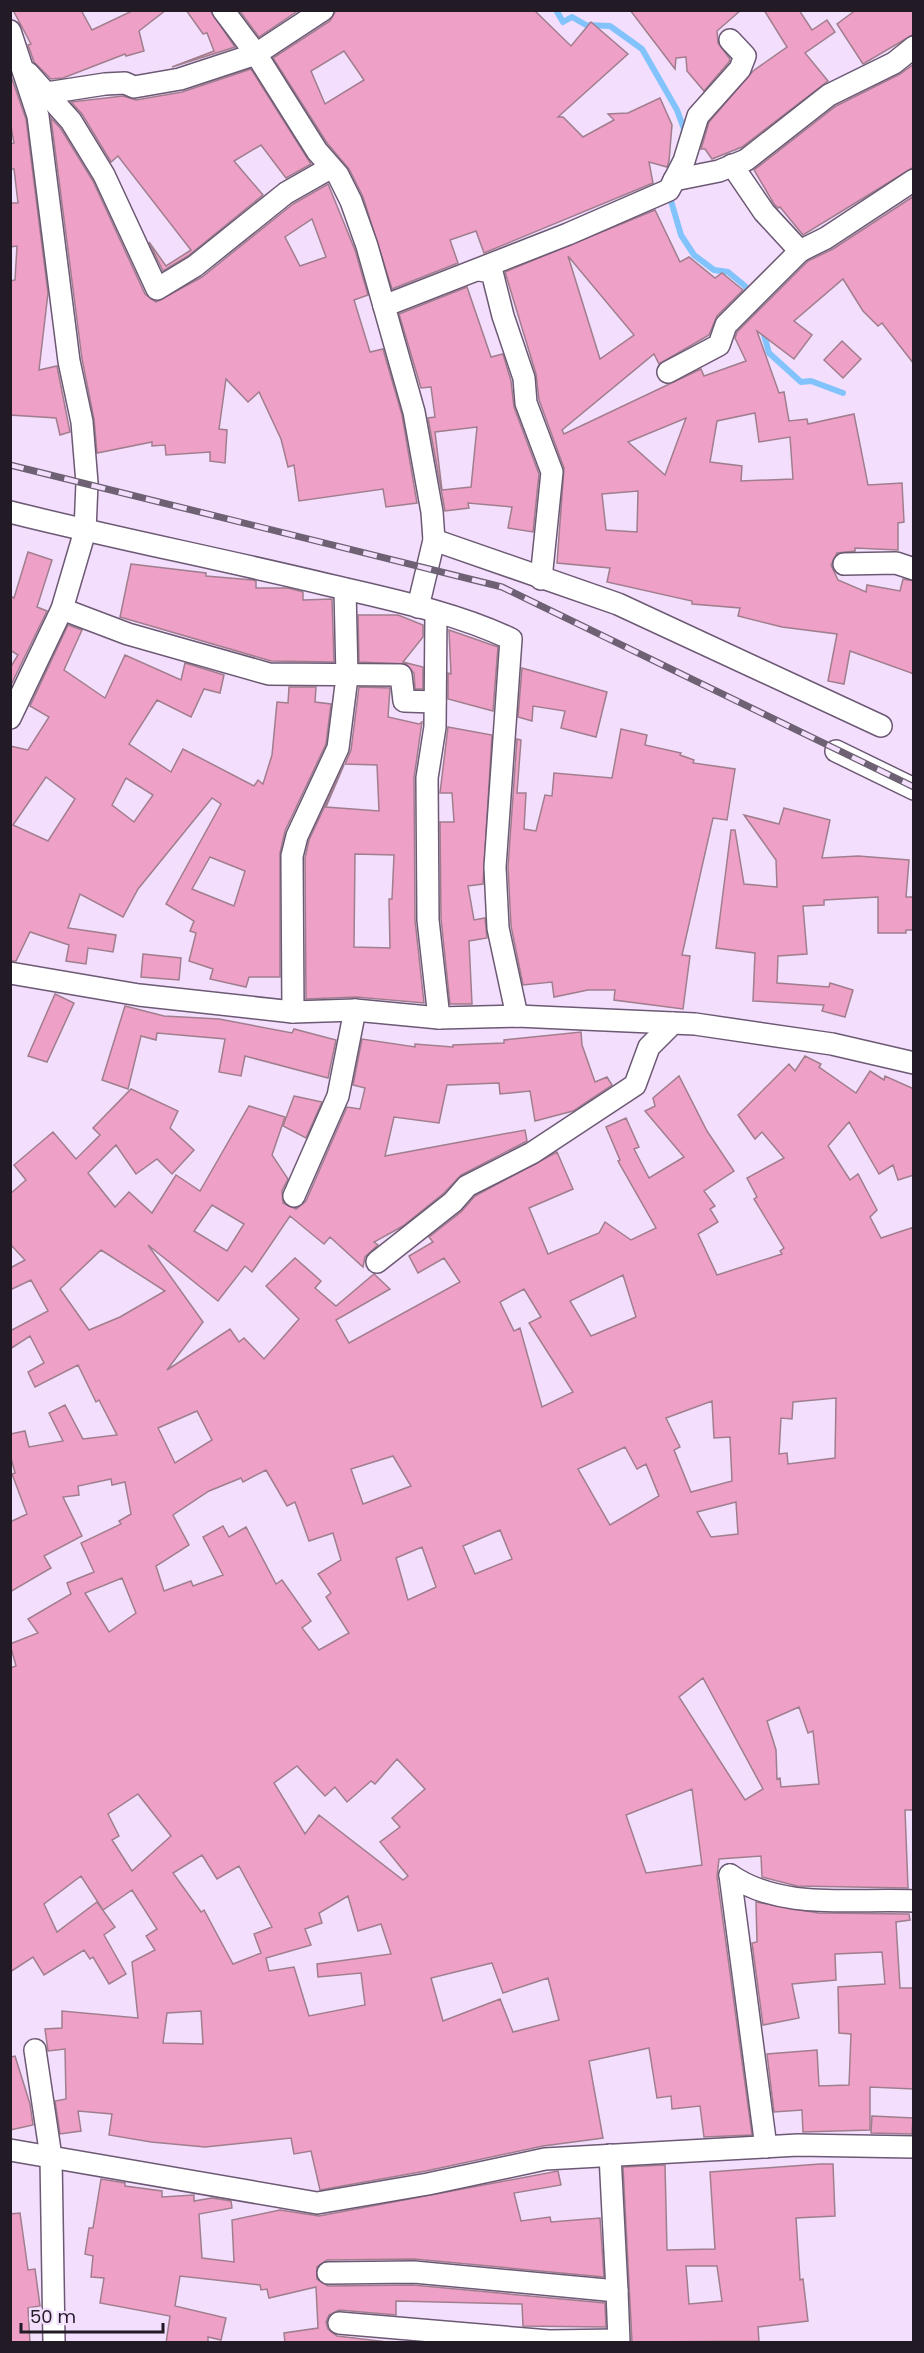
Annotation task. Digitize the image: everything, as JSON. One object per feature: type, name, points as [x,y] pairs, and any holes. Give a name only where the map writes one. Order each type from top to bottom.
[{"type":"street","points":[[223,10],[256,54],[330,168],[338,175],[351,201],[414,412],[434,540],[427,610],[435,702],[427,778],[428,920],[439,1018]]},
{"type":"street","points":[[47,93],[105,84],[125,83],[134,87],[159,84],[256,54],[323,10]]},
{"type":"street","points":[[10,31],[26,70],[38,116],[69,362],[82,422],[87,483],[86,531],[62,609],[10,718]]},
{"type":"street","points":[[384,306],[479,270],[669,190],[684,161],[698,116],[740,69],[745,56],[730,39]]},
{"type":"street","points":[[674,180],[746,160],[829,96],[894,63],[914,47]]},
{"type":"street","points":[[26,70],[71,121],[104,174],[157,289],[195,266],[286,193],[330,168]]},
{"type":"street","points":[[732,165],[764,212],[800,251]]},
{"type":"street","points":[[668,372],[719,345],[726,325],[800,251],[826,238],[914,180]]},
{"type":"street","points":[[479,270],[492,272],[503,316],[524,378],[526,403],[552,472],[541,579]]},
{"type":"street","points":[[10,512],[86,531],[188,551],[345,589],[427,610],[489,629],[512,639],[495,867],[498,928],[517,1016]]},
{"type":"street","points":[[434,540],[618,604],[881,726]]},
{"type":"street","points":[[844,564],[896,563],[914,569]]},
{"type":"street","points":[[293,1012],[292,856],[297,836],[338,748],[347,677],[345,589]]},
{"type":"street","points":[[62,609],[128,634],[269,674],[347,677],[401,675],[404,700],[435,702]]},
{"type":"street","points":[[836,751],[914,789]]},
{"type":"street","points":[[10,973],[139,995],[293,1012],[355,1010],[439,1018],[517,1016],[673,1023],[832,1044],[914,1063]]},
{"type":"street","points":[[294,1196],[338,1096],[355,1010]]},
{"type":"street","points":[[377,1262],[453,1202],[467,1186],[532,1153],[635,1085],[649,1047],[673,1023]]},
{"type":"street","points":[[766,2147],[730,1875],[771,1894],[805,1900],[914,1901]]},
{"type":"street","points":[[35,2050],[51,2157],[54,2343]]},
{"type":"street","points":[[10,2150],[317,2203],[429,2184],[545,2159],[766,2147],[914,2147]]},
{"type":"street","points":[[339,2323],[549,2341],[619,2341],[610,2156]]},
{"type":"street","points":[[328,2273],[414,2272],[617,2291]]},
{"type":"building","points":[[13,10],[81,10],[92,30],[134,10],[166,10],[139,31],[144,51],[126,56],[125,54],[63,78],[51,79],[34,62],[28,45],[31,44]]},
{"type":"building","points":[[186,10],[210,10],[235,47],[172,67],[214,51],[207,33],[203,34]]},
{"type":"building","points":[[239,10],[299,10],[259,37]]},
{"type":"building","points":[[336,10],[534,10],[571,46],[591,22],[628,54],[558,117],[563,117],[583,137],[614,120],[608,114],[628,113],[660,98],[672,125],[667,167],[649,162],[653,183],[484,253],[476,231],[450,240],[458,263],[392,289],[363,197],[349,169],[327,143],[273,58],[330,21]],"holes":[[[344,51],[364,80],[325,104],[311,71]]]},
{"type":"building","points":[[630,10],[741,10],[717,31],[718,43],[730,59],[729,62],[704,91],[687,71],[686,57],[676,58],[675,69]]},
{"type":"building","points":[[764,10],[799,10],[812,30],[827,20],[835,32],[805,53],[828,81],[742,147],[712,159],[705,149],[701,149],[709,122],[753,71],[787,47]]},
{"type":"building","points":[[856,10],[914,10],[914,34],[863,64],[837,24]]},
{"type":"building","points":[[914,64],[914,167],[803,235],[780,207],[774,204],[754,170],[836,106],[900,74]]},
{"type":"building","points":[[251,69],[311,164],[286,178],[261,145],[234,161],[263,195],[188,256],[163,271],[149,242],[166,266],[191,250],[118,156],[111,162],[82,114],[71,102],[123,96],[136,100],[182,92]]},
{"type":"building","points":[[10,73],[26,119],[48,293],[39,370],[57,366],[70,432],[60,435],[56,418],[10,415],[10,281],[15,280],[17,246],[10,247],[10,203],[18,203],[14,169],[10,169],[10,144],[14,143],[10,121]]},
{"type":"building","points":[[51,118],[61,129],[93,181],[145,294],[156,302],[202,277],[293,204],[328,184],[355,250],[368,295],[354,300],[370,352],[383,349],[402,415],[417,503],[386,507],[383,489],[299,501],[294,465],[288,467],[281,439],[259,392],[248,402],[226,379],[219,429],[227,430],[225,463],[210,461],[210,452],[166,455],[165,445],[152,446],[152,442],[97,453],[94,419],[82,359]],"holes":[[[312,219],[326,257],[300,266],[285,237]]]},
{"type":"building","points":[[914,196],[914,364],[882,323],[878,326],[863,311],[843,279],[794,321],[812,335],[794,359],[757,331],[779,393],[784,392],[789,421],[807,419],[808,424],[854,414],[868,485],[902,483],[904,522],[898,523],[898,550],[855,548],[855,551],[837,553],[831,565],[838,580],[866,592],[867,585],[900,591],[903,579],[914,581],[914,674],[850,651],[844,684],[828,681],[837,634],[782,627],[738,616],[740,608],[692,604],[692,601],[607,582],[610,568],[557,563],[564,468],[539,400],[536,374],[505,272],[655,210],[680,262],[689,257],[715,278],[722,273],[743,290],[717,316],[709,335],[659,364],[654,354],[562,430],[564,434],[701,369],[704,376],[746,361],[735,338],[737,332],[808,261],[833,249]],"holes":[[[568,256],[634,335],[600,359]],[[755,413],[759,442],[790,437],[793,479],[741,481],[742,466],[710,462],[717,421]],[[686,418],[665,475],[628,442]],[[638,491],[637,532],[606,530],[602,494]]]},
{"type":"building","points":[[467,287],[491,357],[503,354],[511,381],[514,407],[539,474],[533,532],[508,528],[512,507],[468,503],[469,508],[445,511],[428,418],[435,417],[431,387],[421,388],[399,314]],"holes":[[[477,427],[471,487],[442,490],[435,432]]]},
{"type":"building","points":[[842,341],[861,359],[843,378],[824,360]]},
{"type":"building","points":[[28,552],[52,560],[37,607],[47,611],[10,687],[10,668],[18,655],[10,650],[10,596],[14,598]]},
{"type":"building","points":[[131,564],[206,573],[206,576],[253,580],[256,581],[256,588],[288,588],[303,592],[303,600],[332,599],[334,662],[271,661],[120,617]]},
{"type":"building","points":[[358,615],[398,615],[423,625],[423,637],[403,662],[423,667],[423,689],[415,689],[414,673],[406,664],[359,662]]},
{"type":"building","points":[[68,625],[82,630],[64,670],[105,698],[125,655],[181,680],[185,663],[224,675],[220,693],[204,689],[191,717],[157,700],[129,744],[171,772],[183,749],[254,786],[258,780],[263,784],[272,755],[277,702],[288,703],[289,687],[316,687],[315,702],[331,704],[326,744],[285,831],[280,853],[280,977],[249,977],[246,987],[210,979],[213,969],[189,961],[196,933],[190,931],[194,921],[166,904],[221,804],[212,798],[138,889],[123,917],[80,894],[68,928],[116,935],[113,952],[88,948],[86,964],[66,961],[69,945],[30,932],[16,961],[10,961],[10,746],[28,750],[49,717],[30,706]],"holes":[[[46,777],[75,799],[48,841],[13,825]],[[126,778],[153,795],[134,822],[112,805]],[[210,857],[245,871],[234,906],[192,889]]]},
{"type":"building","points":[[449,630],[498,647],[493,711],[448,699],[448,673],[451,674]]},
{"type":"building","points":[[522,668],[607,692],[596,737],[561,728],[565,711],[533,706],[532,721],[518,717]]},
{"type":"building","points":[[359,687],[390,688],[388,717],[419,724],[422,722],[414,778],[415,920],[424,1003],[356,997],[306,999],[305,858],[309,840],[344,765],[326,807],[379,811],[377,765],[345,764],[351,750]],"holes":[[[355,854],[394,855],[392,899],[389,899],[390,948],[354,947]]]},
{"type":"building","points":[[448,727],[492,735],[483,884],[468,886],[474,920],[485,918],[487,938],[469,941],[472,1004],[450,1004],[441,919],[440,822],[454,822],[452,793],[440,793]]},
{"type":"building","points":[[621,729],[647,735],[645,745],[681,753],[680,755],[694,760],[693,763],[735,769],[727,820],[713,818],[682,955],[690,956],[683,1009],[614,1000],[615,990],[588,990],[554,997],[552,982],[523,985],[511,926],[508,867],[517,739],[521,740],[517,793],[526,793],[524,829],[536,831],[545,795],[552,796],[554,773],[612,778]]},
{"type":"building","points":[[784,808],[830,820],[822,858],[858,856],[909,860],[906,897],[914,897],[914,930],[906,930],[906,933],[878,933],[878,897],[824,900],[824,905],[803,906],[807,954],[778,956],[777,983],[829,987],[830,983],[853,990],[845,1017],[822,1011],[824,1005],[753,1001],[755,953],[716,948],[731,830],[735,830],[744,884],[777,887],[776,860],[744,815],[779,824]]},
{"type":"building","points":[[143,954],[181,958],[179,980],[141,977]]},
{"type":"building","points":[[55,994],[74,1003],[47,1062],[28,1056]]},
{"type":"building","points":[[125,1006],[164,1016],[219,1019],[292,1033],[294,1029],[336,1040],[328,1078],[245,1056],[241,1076],[219,1072],[225,1039],[157,1033],[156,1040],[141,1036],[128,1089],[102,1080]]},
{"type":"building","points":[[581,1032],[582,1045],[595,1082],[607,1077],[612,1085],[573,1111],[535,1121],[530,1091],[500,1094],[499,1083],[447,1085],[439,1123],[394,1117],[385,1156],[525,1130],[527,1141],[461,1175],[444,1193],[403,1226],[374,1242],[378,1245],[365,1257],[363,1267],[330,1237],[324,1244],[290,1216],[252,1272],[245,1266],[218,1301],[148,1245],[203,1322],[167,1370],[230,1329],[239,1342],[244,1338],[264,1359],[299,1319],[266,1286],[295,1258],[321,1281],[315,1288],[336,1306],[374,1274],[390,1289],[336,1320],[349,1343],[460,1282],[444,1258],[418,1273],[409,1256],[433,1242],[429,1237],[461,1212],[475,1196],[557,1152],[573,1189],[529,1208],[548,1254],[599,1233],[605,1222],[631,1240],[656,1228],[618,1161],[620,1160],[606,1127],[626,1118],[639,1147],[634,1149],[649,1178],[684,1157],[645,1111],[655,1106],[653,1098],[679,1076],[707,1131],[734,1171],[704,1191],[715,1206],[710,1209],[718,1222],[698,1234],[717,1275],[782,1254],[780,1251],[784,1248],[754,1199],[757,1197],[747,1178],[784,1158],[762,1132],[755,1139],[738,1115],[789,1064],[795,1071],[805,1056],[821,1064],[819,1067],[856,1093],[870,1071],[884,1080],[885,1076],[914,1089],[914,1175],[898,1180],[893,1165],[879,1174],[849,1122],[828,1146],[850,1180],[858,1174],[877,1210],[870,1217],[881,1238],[914,1227],[914,1810],[905,1810],[908,1888],[797,1886],[762,1877],[761,1856],[719,1859],[717,1877],[752,2135],[704,2137],[700,2106],[672,2109],[671,2096],[657,2098],[649,2048],[589,2061],[603,2138],[543,2146],[426,2171],[320,2190],[311,2151],[294,2154],[291,2138],[205,2147],[151,2142],[109,2135],[112,2114],[78,2111],[81,2131],[60,2134],[55,2101],[66,2099],[65,2049],[48,2051],[45,2029],[62,2028],[62,2011],[138,2018],[132,1962],[155,1950],[146,1936],[157,1929],[132,1890],[103,1910],[81,1876],[44,1904],[57,1932],[97,1902],[115,1927],[104,1935],[126,1974],[109,1984],[93,1957],[90,1959],[84,1950],[44,1975],[33,1957],[10,1972],[10,1668],[16,1666],[10,1644],[38,1633],[28,1619],[71,1594],[67,1583],[94,1572],[81,1543],[121,1524],[119,1521],[131,1514],[125,1482],[112,1485],[111,1479],[78,1486],[79,1495],[63,1497],[82,1536],[44,1556],[51,1568],[10,1592],[10,1522],[27,1514],[12,1474],[15,1473],[10,1454],[10,1434],[25,1431],[29,1447],[63,1441],[49,1413],[65,1405],[83,1439],[117,1435],[99,1400],[96,1402],[78,1365],[35,1387],[28,1372],[44,1363],[30,1336],[10,1349],[10,1331],[48,1311],[31,1280],[10,1290],[10,1268],[25,1260],[10,1244],[10,1194],[26,1180],[14,1165],[53,1132],[76,1159],[100,1135],[93,1128],[131,1089],[178,1111],[170,1128],[194,1150],[172,1174],[157,1159],[136,1174],[116,1145],[88,1173],[115,1207],[129,1192],[152,1213],[176,1175],[200,1191],[249,1106],[285,1117],[272,1155],[288,1179],[282,1191],[283,1203],[296,1209],[306,1201],[347,1107],[360,1109],[365,1088],[353,1085],[362,1039],[415,1047],[415,1044],[453,1047],[453,1045],[504,1043],[504,1040]],"holes":[[[212,1205],[244,1224],[227,1251],[194,1231]],[[101,1250],[165,1291],[120,1317],[89,1330],[60,1289]],[[623,1275],[636,1317],[591,1336],[570,1301]],[[524,1289],[541,1317],[529,1323],[573,1392],[542,1407],[520,1328],[514,1331],[500,1302]],[[836,1398],[835,1458],[788,1464],[787,1453],[779,1454],[781,1418],[792,1419],[793,1402]],[[712,1401],[714,1438],[730,1437],[732,1481],[691,1492],[674,1450],[680,1447],[666,1418]],[[197,1411],[212,1440],[175,1463],[158,1428]],[[625,1447],[637,1469],[646,1464],[659,1496],[610,1525],[578,1469]],[[393,1456],[411,1486],[363,1504],[351,1469]],[[266,1470],[287,1506],[295,1502],[309,1541],[333,1533],[341,1560],[318,1574],[331,1593],[326,1597],[349,1633],[319,1650],[302,1628],[311,1621],[282,1580],[276,1584],[246,1527],[229,1537],[223,1526],[203,1537],[223,1575],[193,1586],[191,1581],[164,1591],[156,1566],[189,1545],[173,1515],[209,1491],[241,1478],[243,1482]],[[736,1502],[738,1534],[711,1537],[697,1512]],[[500,1530],[512,1559],[475,1574],[463,1546]],[[422,1547],[436,1587],[408,1600],[396,1558]],[[122,1578],[136,1613],[109,1632],[85,1593]],[[703,1678],[763,1789],[745,1800],[679,1697]],[[799,1707],[808,1733],[813,1731],[819,1784],[781,1787],[780,1778],[777,1779],[776,1750],[767,1721]],[[397,1759],[425,1789],[392,1818],[400,1827],[380,1842],[408,1876],[403,1880],[319,1815],[305,1834],[274,1783],[297,1766],[325,1796],[335,1787],[347,1802],[371,1781],[375,1784]],[[692,1789],[702,1865],[646,1873],[626,1815]],[[138,1794],[171,1836],[132,1871],[112,1840],[119,1836],[108,1814]],[[202,1855],[217,1879],[239,1866],[272,1927],[254,1934],[261,1953],[233,1964],[204,1910],[201,1912],[173,1873]],[[348,1896],[358,1931],[381,1924],[391,1954],[317,1964],[318,1977],[361,1973],[365,2005],[309,2016],[294,1967],[269,1971],[266,1958],[311,1945],[305,1929],[322,1923],[319,1913]],[[492,1963],[503,1993],[548,1978],[559,2020],[513,2032],[500,1999],[443,2021],[431,1978]],[[201,2011],[203,2044],[163,2043],[167,2013]]]},
{"type":"building","points":[[294,1096],[322,1102],[306,1138],[283,1126]]},
{"type":"building","points":[[756,1902],[818,1913],[909,1914],[910,1920],[896,1922],[900,1988],[914,1988],[914,2089],[870,2087],[870,2130],[803,2132],[802,2110],[774,2112],[767,2054],[817,2050],[819,2086],[849,2085],[851,2034],[839,2033],[838,1987],[885,1984],[882,1952],[835,1954],[836,1980],[792,1984],[799,2018],[763,2025],[752,1943],[757,1942]]},
{"type":"building","points":[[15,2056],[30,2104],[33,2125],[10,2130],[10,2057]]},
{"type":"building","points":[[872,2116],[913,2118],[912,2134],[871,2133]]},
{"type":"building","points":[[833,2164],[835,2216],[796,2218],[800,2280],[803,2279],[808,2321],[758,2327],[759,2341],[632,2342],[623,2167],[665,2165],[667,2250],[715,2249],[710,2172]],"holes":[[[686,2266],[717,2266],[722,2301],[689,2304]]]},
{"type":"building","points":[[558,2171],[561,2185],[514,2193],[521,2221],[550,2217],[551,2222],[600,2218],[604,2277],[414,2259],[327,2260],[317,2267],[317,2279],[328,2286],[413,2285],[605,2303],[606,2327],[523,2326],[522,2304],[396,2301],[396,2315],[339,2310],[329,2315],[326,2322],[328,2329],[337,2336],[396,2343],[285,2343],[284,2333],[318,2328],[316,2287],[269,2298],[267,2289],[261,2290],[260,2285],[180,2276],[175,2306],[226,2318],[221,2340],[208,2337],[208,2343],[166,2343],[170,2316],[100,2303],[104,2278],[91,2277],[93,2256],[85,2254],[89,2228],[93,2228],[101,2179],[125,2183],[125,2186],[162,2191],[162,2197],[194,2195],[194,2201],[212,2198],[231,2201],[232,2208],[199,2214],[202,2258],[234,2262],[232,2220],[280,2210],[319,2216]]},
{"type":"building","points":[[20,2213],[28,2270],[35,2269],[40,2306],[28,2308],[30,2343],[10,2343],[10,2214]]},
{"type":"waterway","points":[[556,10],[563,22],[572,17],[586,25],[610,26],[642,49],[677,110],[684,129],[683,135]]},
{"type":"waterway","points":[[669,194],[681,235],[694,255],[714,270],[728,272],[745,286],[753,298],[759,318]]},
{"type":"waterway","points":[[763,331],[769,353],[801,382],[811,381],[843,393]]},
{"type":"railway","points":[[10,465],[502,587],[914,787]]}]
